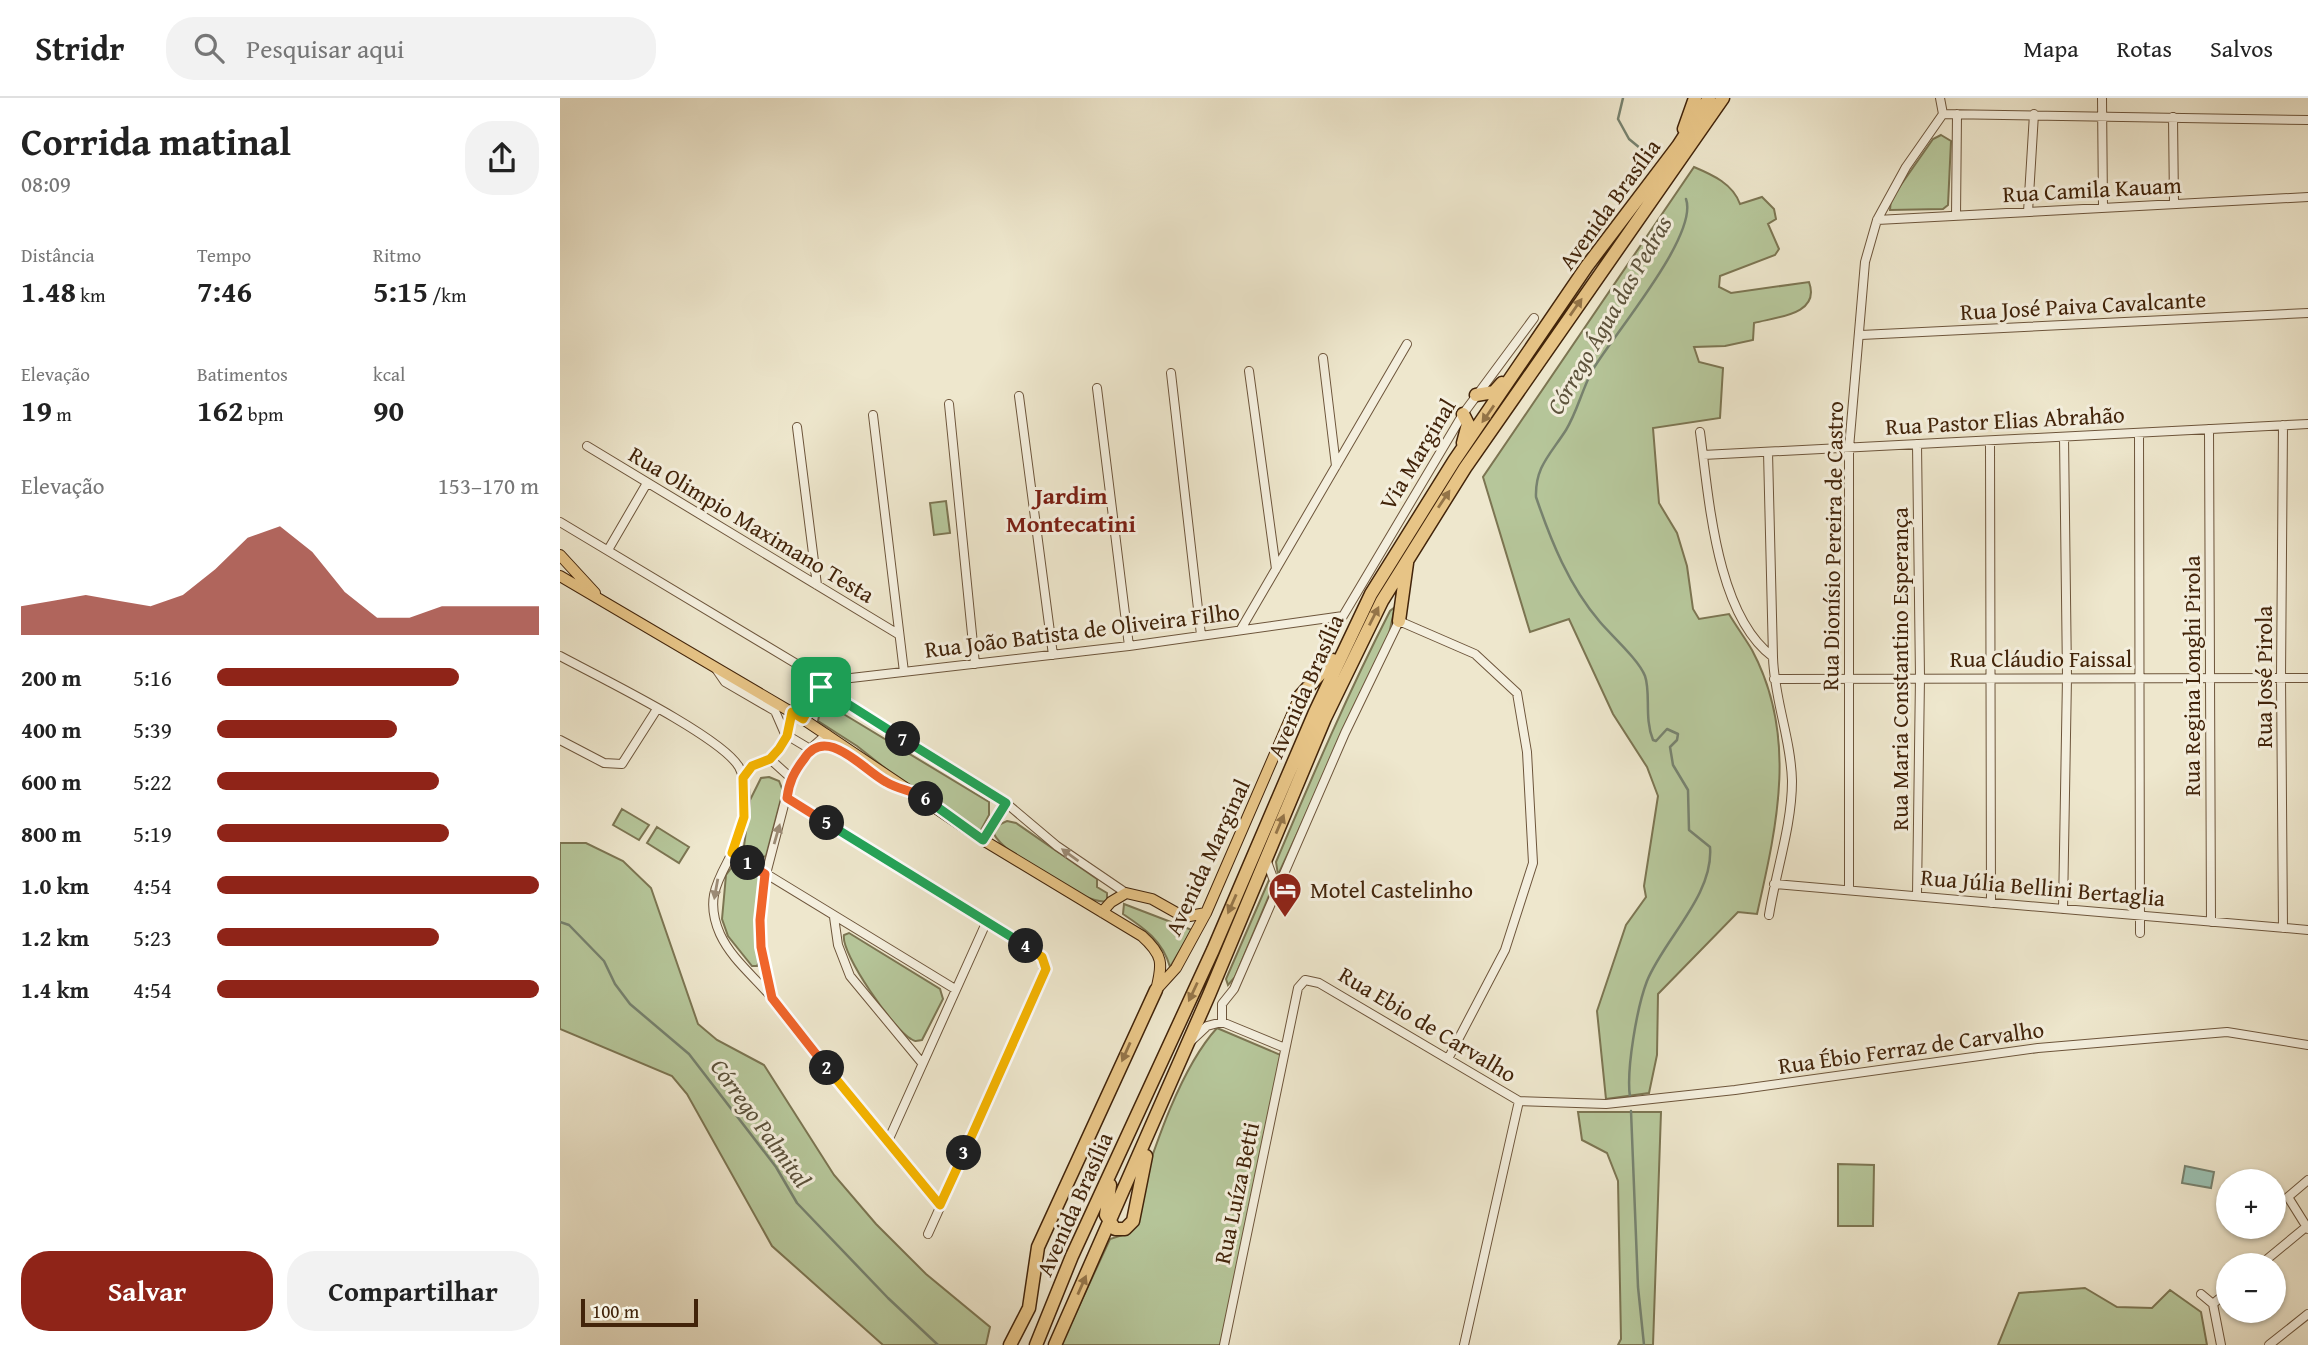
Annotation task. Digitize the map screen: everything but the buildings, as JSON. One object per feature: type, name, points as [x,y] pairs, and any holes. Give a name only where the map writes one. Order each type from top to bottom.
[{"type":"highway","points":[[1678,146],[1695,98]]},
{"type":"highway","name":"Avenida Brasília","points":[[1036,1345],[1113,1165],[1213,950],[1348,640],[1371,594],[1454,461],[1587,267],[1678,146],[1720,99]]},
{"type":"highway","name":"Avenida Brasília","points":[[1055,1345],[1162,1105],[1325,718],[1376,612],[1479,447],[1720,99]]},
{"type":"highway","points":[[1476,395],[1494,392],[1527,358]]},
{"type":"highway","points":[[1454,461],[1468,432],[1468,424],[1463,414]]},
{"type":"highway","points":[[1399,621],[1408,557]]},
{"type":"highway","points":[[1300,696],[1322,675],[1348,640]]},
{"type":"highway","points":[[1010,1345],[1029,1308],[1038,1247],[1156,990]]},
{"type":"highway","points":[[1113,1165],[1106,1206],[1110,1224],[1122,1230],[1133,1221],[1146,1155],[1162,1105]]},
{"type":"main road","points":[[560,555],[602,601]]},
{"type":"main road","points":[[560,576],[792,712],[914,791],[983,840],[1142,936],[1156,949],[1161,972],[1156,990]]},
{"type":"main road","name":"Avenida Marginal","points":[[1156,990],[1176,968],[1206,913],[1300,696]]},
{"type":"main road","points":[[983,840],[1006,803]]},
{"type":"main road","points":[[1102,912],[1111,902],[1126,893],[1152,899],[1184,917],[1206,913]]},
{"type":"street","points":[[1940,98],[1943,114],[2308,120]]},
{"type":"street","points":[[2102,98],[2103,207]]},
{"type":"street","name":"Rua Dionísio Pereira de Castro","points":[[1849,890],[1849,448],[1866,262],[1877,220],[1906,167],[1943,114]]},
{"type":"street","points":[[1956,215],[1957,114]]},
{"type":"street","points":[[2028,212],[2034,114]]},
{"type":"street","points":[[2173,117],[2174,204]]},
{"type":"street","name":"Rua Camila Kauam","points":[[1877,220],[2308,197]]},
{"type":"street","name":"Rua José Paiva Cavalcante","points":[[1860,335],[2308,313]]},
{"type":"street","name":"Via Marginal","points":[[1343,615],[1463,414],[1534,318]]},
{"type":"street","points":[[1241,629],[1407,344]]},
{"type":"street","points":[[1323,358],[1336,466]]},
{"type":"street","points":[[1249,371],[1276,569]]},
{"type":"street","points":[[1171,373],[1201,635]]},
{"type":"street","points":[[1097,388],[1129,646]]},
{"type":"street","points":[[1019,396],[1052,655]]},
{"type":"street","points":[[948,404],[975,664]]},
{"type":"street","points":[[873,415],[904,672]]},
{"type":"street","name":"Rua Pastor Elias Abrahão","points":[[1703,455],[2308,424]]},
{"type":"street","name":"Rua José Pirola","points":[[2283,425],[2283,928]]},
{"type":"street","points":[[797,427],[817,584]]},
{"type":"street","name":"Rua Regina Longhi Pirola","points":[[2209,429],[2211,922]]},
{"type":"street","points":[[1700,432],[1717,542],[1728,584],[1747,629],[1758,645],[1773,657]]},
{"type":"street","points":[[2139,433],[2140,933]]},
{"type":"street","points":[[2063,909],[2067,677],[2064,437]]},
{"type":"street","points":[[1990,441],[1991,903]]},
{"type":"street","name":"Rua Maria Constantino Esperança","points":[[1917,444],[1920,677],[1917,895]]},
{"type":"street","name":"Rua Olimpio Maximano Testa","points":[[587,446],[898,634]]},
{"type":"street","points":[[1769,452],[1774,678],[1789,743],[1792,779],[1790,806],[1769,915]]},
{"type":"street","points":[[608,550],[647,483]]},
{"type":"street","points":[[560,522],[823,684],[1006,803],[1057,846],[1126,893]]},
{"type":"street","name":"Rua João Batista de Oliveira Filho","points":[[823,684],[1129,646],[1343,615]]},
{"type":"street","points":[[1223,1022],[1223,1004],[1234,989],[1345,733],[1399,621],[1475,654],[1517,693],[1527,752],[1533,863],[1505,950],[1448,1059]]},
{"type":"street","points":[[560,656],[657,709],[721,748],[735,762],[743,778],[744,817],[732,853],[715,885],[713,908],[724,940],[748,973],[772,998],[940,1205]]},
{"type":"street","points":[[715,666],[725,682],[775,711],[787,736],[810,749],[835,747],[887,783],[914,791]]},
{"type":"street","name":"Rua Cláudio Faissal","points":[[1774,678],[2308,678]]},
{"type":"street","points":[[803,719],[823,684]]},
{"type":"street","points":[[560,740],[604,763],[622,764],[657,709]]},
{"type":"street","points":[[743,778],[752,766],[770,759],[787,736],[792,712]]},
{"type":"street","points":[[772,998],[760,920],[765,874],[791,778],[810,749],[827,734]]},
{"type":"street","points":[[770,759],[791,778]]},
{"type":"street","points":[[787,798],[1039,954],[1045,961],[1046,969],[928,1234]]},
{"type":"street","points":[[732,853],[956,989]]},
{"type":"street","points":[[1266,857],[1277,889]]},
{"type":"street","name":"Rua Júlia Bellini Bertaglia","points":[[1774,884],[2308,930]]},
{"type":"street","points":[[834,917],[838,946],[850,976],[922,1063]]},
{"type":"street","points":[[888,1141],[986,923]]},
{"type":"street","points":[[748,973],[765,966]]},
{"type":"street","name":"Rua Ebio de Carvalho","points":[[1285,1048],[1298,988],[1305,980],[1312,980],[1519,1101]]},
{"type":"street","points":[[1209,995],[1234,989]]},
{"type":"street","points":[[1188,1043],[1207,1027],[1223,1022],[1285,1048]]},
{"type":"street","name":"Rua Ébio Ferraz de Carvalho","points":[[1519,1101],[1606,1104],[1735,1090],[2038,1048],[2227,1032],[2308,1045]]},
{"type":"street","name":"Rua Luíza Betti","points":[[1223,1345],[1285,1048]]},
{"type":"street","points":[[1464,1345],[1519,1101]]},
{"type":"street","points":[[2275,1253],[2307,1228],[2288,1197],[2308,1180]]},
{"type":"street","points":[[2201,1294],[2213,1304],[2221,1345]]},
{"type":"street","points":[[2269,1345],[2308,1314]]},
{"type":"shaded area","points":[[1941,135],[1951,141],[1948,205],[1943,209],[1890,210],[1891,199],[1933,139]]},
{"type":"shaded area","points":[[1694,167],[1727,186],[1740,204],[1762,197],[1774,209],[1776,219],[1768,224],[1779,249],[1775,255],[1720,276],[1719,287],[1731,293],[1809,282],[1811,293],[1809,301],[1794,313],[1754,323],[1753,340],[1725,346],[1694,347],[1699,362],[1723,368],[1720,418],[1653,428],[1659,503],[1677,533],[1687,566],[1693,609],[1699,619],[1729,614],[1752,650],[1766,682],[1775,715],[1779,748],[1776,814],[1757,914],[1738,912],[1658,994],[1657,1055],[1649,1093],[1606,1099],[1597,1011],[1626,925],[1646,897],[1644,886],[1658,796],[1647,767],[1613,714],[1569,619],[1530,632],[1483,477]]},
{"type":"shaded area","points":[[946,501],[950,533],[934,535],[930,503]]},
{"type":"shaded area","points":[[1395,607],[1389,634],[1278,875],[1276,862],[1317,767],[1390,611]]},
{"type":"shaded area","points":[[822,701],[989,802],[989,815],[981,830],[914,791],[857,746],[818,721]]},
{"type":"shaded area","points":[[769,777],[779,781],[783,791],[766,856],[758,859],[748,854],[744,846],[750,800],[761,778]]},
{"type":"shaded area","points":[[622,809],[649,825],[639,840],[613,825]]},
{"type":"shaded area","points":[[1007,821],[1016,823],[1097,879],[1097,887],[1107,893],[1107,901],[1097,901],[1065,887],[1012,853],[994,834],[996,826]]},
{"type":"shaded area","points":[[657,827],[689,847],[679,863],[647,843]]},
{"type":"shaded area","points":[[560,843],[586,843],[623,861],[651,888],[698,1024],[717,1040],[764,1065],[834,1175],[876,1224],[926,1274],[990,1327],[986,1345],[883,1345],[772,1246],[687,1094],[672,1076],[560,1029]]},
{"type":"shaded area","points":[[740,866],[758,875],[761,883],[757,966],[752,966],[728,936],[722,919],[726,875],[732,867]]},
{"type":"shaded area","points":[[1269,880],[1271,891],[1235,977],[1228,985],[1226,979]]},
{"type":"shaded area","points":[[1124,904],[1192,930],[1170,967],[1158,942],[1123,914]]},
{"type":"shaded area","points":[[849,933],[940,989],[943,999],[922,1040],[914,1041],[903,1033],[870,991],[845,944],[844,935]]},
{"type":"shaded area","points":[[1217,1028],[1283,1056],[1222,1345],[1061,1345],[1110,1239],[1126,1234],[1175,1098],[1188,1071]]},
{"type":"shaded area","points":[[1578,1112],[1661,1112],[1653,1345],[1618,1345],[1621,1339],[1618,1181],[1607,1153],[1582,1140]]},
{"type":"shaded area","points":[[1838,1164],[1874,1165],[1873,1226],[1838,1226]]},
{"type":"shaded area","points":[[2185,1166],[2214,1172],[2211,1188],[2182,1183]]},
{"type":"shaded area","points":[[2085,1288],[2117,1307],[2152,1308],[2170,1290],[2201,1312],[2207,1345],[1998,1345],[2019,1293]]},
{"type":"waterway","name":"Córrego Água das Pedras","points":[[1623,98],[1618,119],[1629,139],[1646,153]]},
{"type":"waterway","name":"Córrego Água das Pedras","points":[[1630,1097],[1631,1055],[1643,992],[1655,965],[1704,882],[1710,847],[1689,830],[1688,790],[1673,765],[1670,747],[1677,740],[1678,734],[1667,729],[1656,741],[1653,740],[1645,676],[1631,655],[1589,608],[1570,578],[1542,514],[1536,497],[1536,487],[1541,469],[1570,423],[1592,371],[1651,286],[1680,237],[1687,216],[1686,199]]},
{"type":"waterway","name":"Córrego Palmital","points":[[560,922],[569,925],[604,961],[615,984],[630,1004],[689,1054],[776,1167],[797,1203],[888,1298],[938,1345]]},
{"type":"waterway","name":"Córrego Água das Pedras","points":[[1631,1111],[1638,1287],[1644,1345]]},
{"type":"place","name":"Motel Castelinho","points":[[1285,919]]},
{"type":"district","name":"Jardim Montecatini","points":[[1071,509]]},
{"type":"route","points":[[821,687],[1006,803],[983,840],[914,791],[887,783],[839,750],[826,746],[810,749],[789,781],[787,798],[1039,954],[1045,964],[1046,969],[1039,988],[940,1205],[772,998],[761,947],[760,920],[765,874],[732,853],[742,827],[745,807],[743,778],[746,772],[758,762],[770,759],[779,749],[787,736],[792,712],[803,719],[821,687]]}]
